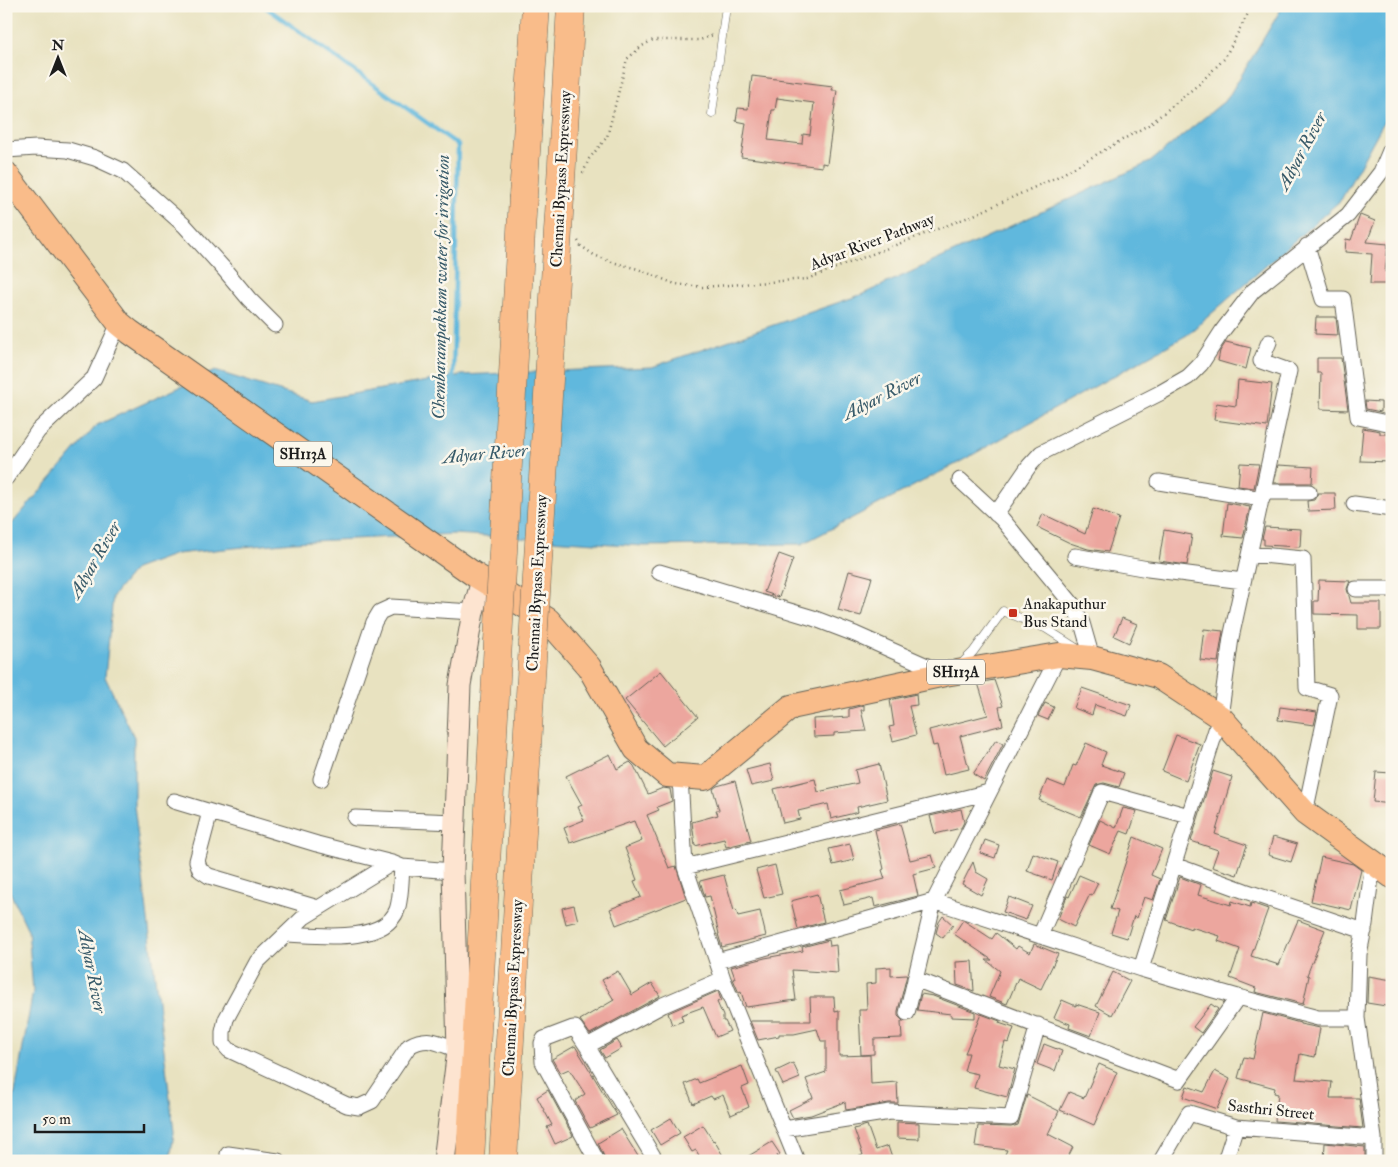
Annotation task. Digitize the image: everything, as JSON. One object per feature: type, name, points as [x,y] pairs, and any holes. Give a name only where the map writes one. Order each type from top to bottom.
[{"type":"highway","name":"Chennai Bypass Expressway","points":[[470,1161],[523,196],[536,6]]},
{"type":"highway","name":"Chennai Bypass Expressway","points":[[503,1161],[571,6]]},
{"type":"main road","name":"SH113A","points":[[6,174],[125,328],[478,578],[548,620],[589,667],[636,749],[666,775],[704,778],[791,706],[948,673],[1059,655],[1092,658],[1158,676],[1220,717],[1305,813],[1382,869]]},
{"type":"street","points":[[996,514],[1029,466],[1041,453],[1188,377],[1201,364],[1223,330],[1253,292],[1307,246],[1348,215],[1381,172],[1392,146]]},
{"type":"street","points":[[6,150],[36,148],[68,150],[95,158],[123,171],[185,226],[249,299],[275,325]]},
{"type":"street","points":[[1307,246],[1323,299],[1343,299],[1358,417],[1392,424]]},
{"type":"street","points":[[6,478],[38,431],[94,378],[125,328]]},
{"type":"street","points":[[1141,969],[1220,717],[1231,638],[1289,371],[1261,362],[1269,342]]},
{"type":"street","points":[[960,480],[996,514],[1073,605],[1082,622],[1092,658]]},
{"type":"street","points":[[1159,482],[1263,495],[1309,492]]},
{"type":"street","points":[[1354,504],[1392,509]]},
{"type":"street","points":[[1250,554],[1303,559],[1307,688],[1330,694],[1305,813]]},
{"type":"street","points":[[1075,556],[1148,569],[1244,581]]},
{"type":"street","points":[[658,572],[813,618],[948,673]]},
{"type":"street","points":[[444,1161],[458,1050],[453,871],[460,685],[478,578]]},
{"type":"street","points":[[1356,589],[1392,589]]},
{"type":"street","points":[[321,779],[374,622],[380,612],[391,607],[473,612]]},
{"type":"street","points":[[907,1013],[934,901],[1059,655]]},
{"type":"street","points":[[680,776],[685,866],[723,979],[797,1161]]},
{"type":"street","points":[[685,866],[989,792]]},
{"type":"street","points":[[1040,936],[1102,792],[1189,816]]},
{"type":"street","points":[[174,801],[317,844],[397,865],[453,871]]},
{"type":"street","points":[[210,812],[198,861],[200,870],[209,876],[318,908]]},
{"type":"street","points":[[355,818],[455,822]]},
{"type":"street","points":[[397,865],[304,917],[257,962],[226,1019],[223,1043],[229,1050],[347,1105],[359,1107],[372,1101],[409,1046],[427,1039],[458,1050]]},
{"type":"street","points":[[286,934],[345,936],[385,926],[398,909],[397,865]]},
{"type":"street","points":[[1174,865],[1364,931]]},
{"type":"street","points":[[1374,1161],[1374,1138],[1357,1018],[1359,954],[1382,869]]},
{"type":"street","points":[[717,961],[934,901],[1141,969],[1238,997],[1318,1018],[1357,1018]]},
{"type":"street","points":[[587,1046],[663,1005],[723,979]]},
{"type":"street","points":[[915,979],[1179,1080],[1238,997]]},
{"type":"street","points":[[784,1129],[890,1112],[1011,1118],[1038,1025]]},
{"type":"street","points":[[597,1161],[543,1059],[542,1043],[544,1039],[573,1028],[575,1028],[587,1046],[656,1161]]},
{"type":"street","name":"Sasthri Street","points":[[1161,1161],[1189,1113],[1236,1127],[1374,1138]]},
{"type":"street","points":[[1225,1161],[1236,1127]]},
{"type":"street","points":[[228,1154],[278,1161]]},
{"type":"lane","points":[[712,114],[726,6]]},
{"type":"lane","points":[[948,673],[973,652],[1003,611],[1044,628],[1092,658]]},
{"type":"path","name":"Adyar River Pathway","points":[[575,234],[581,246],[594,255],[638,269],[674,284],[703,287],[807,279],[974,215],[1059,176],[1150,124],[1199,84],[1224,59],[1252,6]]},
{"type":"path","points":[[581,177],[589,159],[607,136],[627,59],[642,46],[653,40],[700,40],[723,31]]},
{"type":"water","name":"Adyar River","points":[[1283,6],[1392,6],[1392,107],[1341,200],[1187,335],[956,464],[802,544],[644,546],[454,534],[292,542],[176,554],[135,569],[113,596],[105,677],[134,737],[134,805],[174,1132],[170,1161],[6,1161],[6,1143],[33,991],[28,930],[6,884],[6,543],[10,526],[97,425],[215,371],[312,401],[462,375],[652,367],[863,294],[1150,162],[1227,99]]},
{"type":"building","points":[[752,76],[833,86],[832,90],[837,90],[827,164],[822,163],[822,167],[741,157],[746,123],[736,121],[738,108],[748,109]],"holes":[[[777,98],[814,103],[810,135],[803,134],[802,144],[768,140],[772,110],[775,110]]]},
{"type":"building","points":[[1360,215],[1375,221],[1367,242],[1388,244],[1385,272],[1387,272],[1386,284],[1370,284],[1372,254],[1345,252],[1346,239],[1351,240]]},
{"type":"building","points":[[1316,317],[1336,317],[1338,335],[1315,334]]},
{"type":"building","points":[[1226,342],[1251,348],[1246,369],[1218,361],[1220,351]]},
{"type":"building","points":[[1317,358],[1341,358],[1348,410],[1320,409],[1321,373],[1317,373]]},
{"type":"building","points":[[1238,380],[1272,384],[1267,427],[1214,420],[1216,403],[1236,406]]},
{"type":"building","points":[[1365,401],[1381,402],[1381,412],[1366,409]]},
{"type":"building","points":[[1363,428],[1380,431],[1380,434],[1390,434],[1389,443],[1392,443],[1392,462],[1360,461]]},
{"type":"building","points":[[1240,463],[1259,464],[1254,488],[1238,486]]},
{"type":"building","points":[[1278,465],[1313,467],[1312,483],[1274,483]]},
{"type":"building","points":[[1318,493],[1335,493],[1336,510],[1308,511],[1307,501],[1314,500]]},
{"type":"building","points":[[1227,503],[1250,507],[1243,538],[1223,536]]},
{"type":"building","points":[[1093,509],[1119,518],[1108,552],[1088,549],[1070,543],[1037,527],[1043,514],[1085,534]]},
{"type":"building","points":[[1265,527],[1301,529],[1300,547],[1264,545],[1264,539],[1262,539]]},
{"type":"building","points":[[1164,530],[1192,535],[1187,565],[1159,561]]},
{"type":"building","points":[[779,554],[793,559],[779,597],[764,592]]},
{"type":"building","points":[[849,571],[872,577],[861,616],[838,610]]},
{"type":"building","points":[[1319,580],[1350,581],[1347,589],[1351,603],[1381,603],[1381,629],[1358,629],[1358,615],[1314,614],[1314,601],[1318,601]]},
{"type":"building","points":[[1122,618],[1137,624],[1129,643],[1114,636]]},
{"type":"building","points":[[1204,629],[1223,631],[1218,662],[1200,660]]},
{"type":"building","points":[[661,671],[698,717],[663,746],[625,700]]},
{"type":"building","points":[[994,680],[1003,706],[999,707],[1003,725],[960,736],[969,769],[944,775],[937,745],[933,746],[929,730],[988,715],[978,683]]},
{"type":"building","points":[[1082,688],[1131,705],[1127,716],[1095,705],[1092,715],[1074,708]]},
{"type":"building","points":[[916,694],[917,705],[909,706],[916,735],[893,741],[889,727],[894,726],[890,700]]},
{"type":"building","points":[[1045,703],[1054,707],[1048,720],[1038,716]]},
{"type":"building","points":[[864,705],[864,710],[861,710],[866,731],[834,733],[834,736],[814,737],[813,719],[849,717],[849,709]]},
{"type":"building","points":[[1280,707],[1317,712],[1314,725],[1278,720]]},
{"type":"building","points":[[1176,735],[1200,744],[1186,781],[1162,771]]},
{"type":"building","points":[[996,740],[1003,744],[984,781],[973,774]]},
{"type":"building","points":[[1086,743],[1106,752],[1101,765],[1124,773],[1119,787],[1104,783],[1096,785],[1081,817],[1039,800],[1047,780],[1065,787],[1073,765],[1076,766]]},
{"type":"building","points":[[610,754],[617,769],[630,762],[634,766],[648,794],[663,788],[670,789],[672,801],[657,807],[659,810],[647,815],[669,868],[676,866],[686,898],[616,925],[610,909],[641,897],[634,881],[637,880],[625,848],[642,841],[634,821],[570,843],[564,828],[584,820],[578,807],[582,805],[566,776]]},
{"type":"building","points":[[770,764],[774,781],[751,786],[746,770]]},
{"type":"building","points":[[879,764],[887,800],[857,807],[858,812],[831,819],[828,804],[798,811],[800,819],[783,823],[774,789],[815,779],[818,792],[858,783],[855,770]]},
{"type":"building","points":[[1213,771],[1232,777],[1215,834],[1247,845],[1237,875],[1212,867],[1218,850],[1191,841]]},
{"type":"building","points":[[1376,772],[1392,773],[1392,804],[1373,802]]},
{"type":"building","points":[[735,781],[751,841],[726,847],[724,839],[695,846],[692,822],[718,815],[716,810],[719,810],[713,789]]},
{"type":"building","points":[[1123,808],[1137,811],[1129,834],[1121,831],[1110,854],[1089,845],[1100,820],[1116,828]]},
{"type":"building","points":[[961,809],[964,822],[961,828],[935,834],[930,816]]},
{"type":"building","points":[[900,824],[910,860],[932,855],[936,868],[913,874],[918,896],[875,907],[873,898],[844,905],[840,890],[885,879],[875,830]]},
{"type":"building","points":[[1134,837],[1162,849],[1151,875],[1160,879],[1153,900],[1144,897],[1137,918],[1134,916],[1127,938],[1111,933],[1118,911],[1110,909]]},
{"type":"building","points":[[1273,837],[1297,844],[1291,862],[1268,855]]},
{"type":"building","points":[[985,840],[999,845],[995,858],[980,853]]},
{"type":"building","points":[[850,844],[854,860],[833,865],[829,849]]},
{"type":"building","points":[[1033,853],[1058,862],[1052,880],[1027,871]]},
{"type":"building","points":[[1321,857],[1353,864],[1361,870],[1351,910],[1311,901]]},
{"type":"building","points":[[973,862],[976,872],[988,879],[981,895],[962,884]]},
{"type":"building","points":[[775,865],[782,894],[764,898],[756,870]]},
{"type":"building","points":[[724,875],[734,911],[736,910],[738,916],[760,911],[766,936],[722,947],[710,896],[705,897],[700,881]]},
{"type":"building","points":[[1079,875],[1098,883],[1092,895],[1090,894],[1074,927],[1058,919],[1067,896],[1069,897]]},
{"type":"building","points":[[1180,877],[1201,885],[1198,895],[1231,905],[1232,901],[1250,907],[1251,903],[1268,909],[1251,956],[1279,965],[1298,920],[1325,930],[1307,975],[1309,976],[1303,1004],[1255,992],[1256,988],[1230,978],[1240,949],[1218,941],[1220,936],[1191,927],[1191,929],[1166,920]]},
{"type":"building","points":[[817,894],[824,922],[798,929],[791,901]]},
{"type":"building","points":[[1009,897],[1032,906],[1026,920],[1003,912]]},
{"type":"building","points":[[574,905],[578,921],[566,924],[562,908]]},
{"type":"building","points":[[943,916],[953,925],[943,938],[936,933]]},
{"type":"building","points":[[963,920],[992,939],[996,933],[1016,949],[1018,946],[1030,953],[1034,944],[1058,954],[1041,989],[1018,978],[1007,1004],[989,997],[1000,971],[986,960],[992,960],[954,934]]},
{"type":"building","points":[[829,940],[830,946],[836,945],[838,973],[792,970],[796,1000],[746,1007],[741,992],[739,993],[733,979],[735,978],[731,967],[803,951],[802,947]]},
{"type":"building","points":[[972,961],[974,991],[957,985],[956,962]]},
{"type":"building","points":[[891,967],[891,976],[907,975],[898,1011],[898,1016],[904,1022],[901,1022],[902,1038],[874,1039],[874,1054],[861,1055],[859,1010],[867,1010],[866,984],[876,983],[876,968]]},
{"type":"building","points":[[618,971],[632,995],[652,983],[660,996],[590,1034],[580,1020],[614,1000],[602,980]]},
{"type":"building","points":[[1113,972],[1130,981],[1112,1015],[1096,1006]]},
{"type":"building","points":[[1368,976],[1392,980],[1392,1007],[1367,1003]]},
{"type":"building","points":[[718,991],[721,1000],[717,1002],[723,1016],[723,1021],[725,1021],[730,1031],[716,1037],[703,1007],[681,1015],[683,1021],[672,1025],[668,1013]]},
{"type":"building","points":[[921,994],[933,996],[975,1012],[975,1018],[951,1017],[951,1014],[917,1010]]},
{"type":"building","points":[[810,997],[834,997],[835,1012],[839,1011],[839,1056],[870,1055],[871,1084],[897,1082],[898,1103],[846,1110],[845,1102],[811,1115],[793,1118],[789,1110],[813,1098],[806,1079],[826,1072],[826,1041],[821,1041],[817,1029],[794,1034],[779,1034],[779,1036],[758,1040],[750,1021],[811,1021]]},
{"type":"building","points":[[1062,1000],[1076,1006],[1076,1004],[1100,1012],[1091,1036],[1069,1028],[1070,1024],[1054,1018]]},
{"type":"building","points":[[1211,1004],[1218,1009],[1201,1033],[1193,1027]]},
{"type":"building","points":[[1263,1013],[1320,1028],[1315,1057],[1300,1054],[1296,1079],[1332,1082],[1330,1098],[1359,1098],[1363,1128],[1275,1121],[1278,1094],[1274,1093],[1275,1088],[1238,1078],[1244,1057],[1253,1059]]},
{"type":"building","points":[[981,1014],[1014,1028],[1009,1043],[1005,1042],[999,1065],[1015,1069],[1007,1097],[974,1088],[978,1074],[964,1071],[969,1053],[965,1053]]},
{"type":"building","points":[[617,1040],[622,1048],[605,1058],[600,1050]]},
{"type":"building","points":[[1044,1044],[1062,1051],[1055,1071],[1037,1064]]},
{"type":"building","points":[[575,1046],[617,1115],[590,1128],[575,1101],[585,1094],[569,1069],[560,1073],[552,1059]]},
{"type":"building","points":[[793,1063],[800,1078],[783,1085],[776,1071]]},
{"type":"building","points":[[1099,1064],[1117,1072],[1094,1125],[1060,1110],[1069,1092],[1084,1098]]},
{"type":"building","points":[[742,1066],[749,1085],[742,1088],[749,1107],[731,1115],[723,1095],[713,1099],[711,1096],[693,1104],[685,1084],[697,1079],[699,1083]]},
{"type":"building","points":[[1215,1071],[1230,1079],[1217,1109],[1183,1097],[1187,1086],[1204,1092]]},
{"type":"building","points":[[548,1090],[573,1136],[555,1144],[547,1127],[552,1125],[537,1097]]},
{"type":"building","points":[[1027,1095],[1059,1111],[1048,1134],[1073,1147],[1066,1161],[1002,1161],[1007,1150],[975,1146],[978,1126],[1011,1127],[1018,1125]]},
{"type":"building","points":[[671,1118],[680,1133],[660,1145],[651,1130]]},
{"type":"building","points":[[897,1122],[919,1123],[919,1139],[897,1138]]},
{"type":"building","points":[[703,1125],[726,1161],[702,1161],[696,1150],[692,1152],[683,1137]]},
{"type":"building","points":[[867,1125],[876,1150],[888,1146],[893,1161],[851,1161],[851,1159],[863,1155],[854,1129]]},
{"type":"building","points":[[621,1129],[641,1161],[606,1161],[598,1143]]},
{"type":"building","points":[[772,1142],[780,1154],[777,1155],[780,1161],[740,1161]]},
{"type":"building","points":[[1325,1143],[1365,1147],[1365,1161],[1324,1161]]},
{"type":"waterway","name":"Chembarampakkam water for irrigation","points":[[264,6],[458,145],[453,380]]},
{"type":"place","name":"Anakaputhur Bus Stand","points":[[1013,613]]}]
